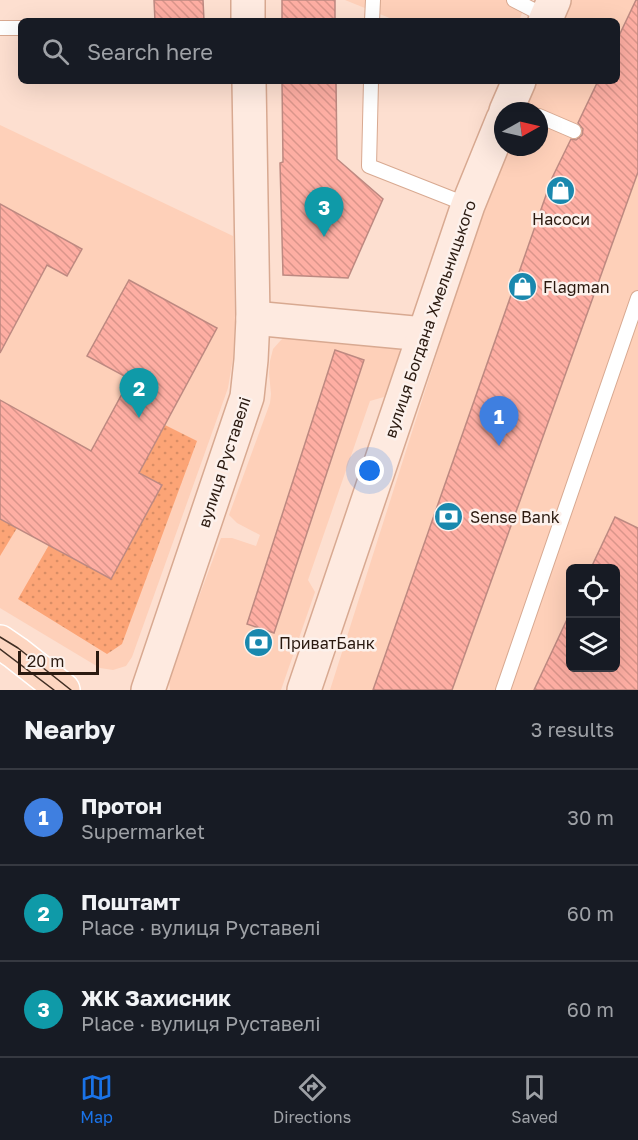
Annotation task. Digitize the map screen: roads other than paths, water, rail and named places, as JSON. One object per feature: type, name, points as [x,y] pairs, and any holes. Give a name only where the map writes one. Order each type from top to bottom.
[{"type":"main road","points":[[0,642],[63,690]]},
{"type":"street","points":[[248,0],[248,18]]},
{"type":"street","name":"вулиця Руставелі","points":[[148,690],[247,397],[253,318],[249,84]]},
{"type":"street","name":"вулиця Богдана Хмельницького","points":[[304,690],[468,205],[494,151]]},
{"type":"street","points":[[253,318],[424,334]]},
{"type":"lane","points":[[372,18],[373,0]]},
{"type":"lane","points":[[514,0],[549,13]]},
{"type":"lane","points":[[0,28],[18,28]]},
{"type":"lane","points":[[371,84],[369,166],[468,205]]},
{"type":"lane","points":[[548,120],[574,132]]},
{"type":"lane","points":[[503,690],[638,298]]},
{"type":"tram line","points":[[0,637],[18,648],[71,690]]},
{"type":"tram line","points":[[0,649],[54,690]]},
{"type":"place","name":"Насоси","points":[[561,191]]},
{"type":"place","name":"ЖК Захисник","points":[[324,237]]},
{"type":"place","name":"Flagman","points":[[522,287]]},
{"type":"place","name":"Поштамт","points":[[139,418]]},
{"type":"place","name":"Протон","points":[[499,446]]},
{"type":"place","name":"Sense Bank","points":[[449,517]]},
{"type":"place","name":"ПриватБанк","points":[[258,643]]}]
